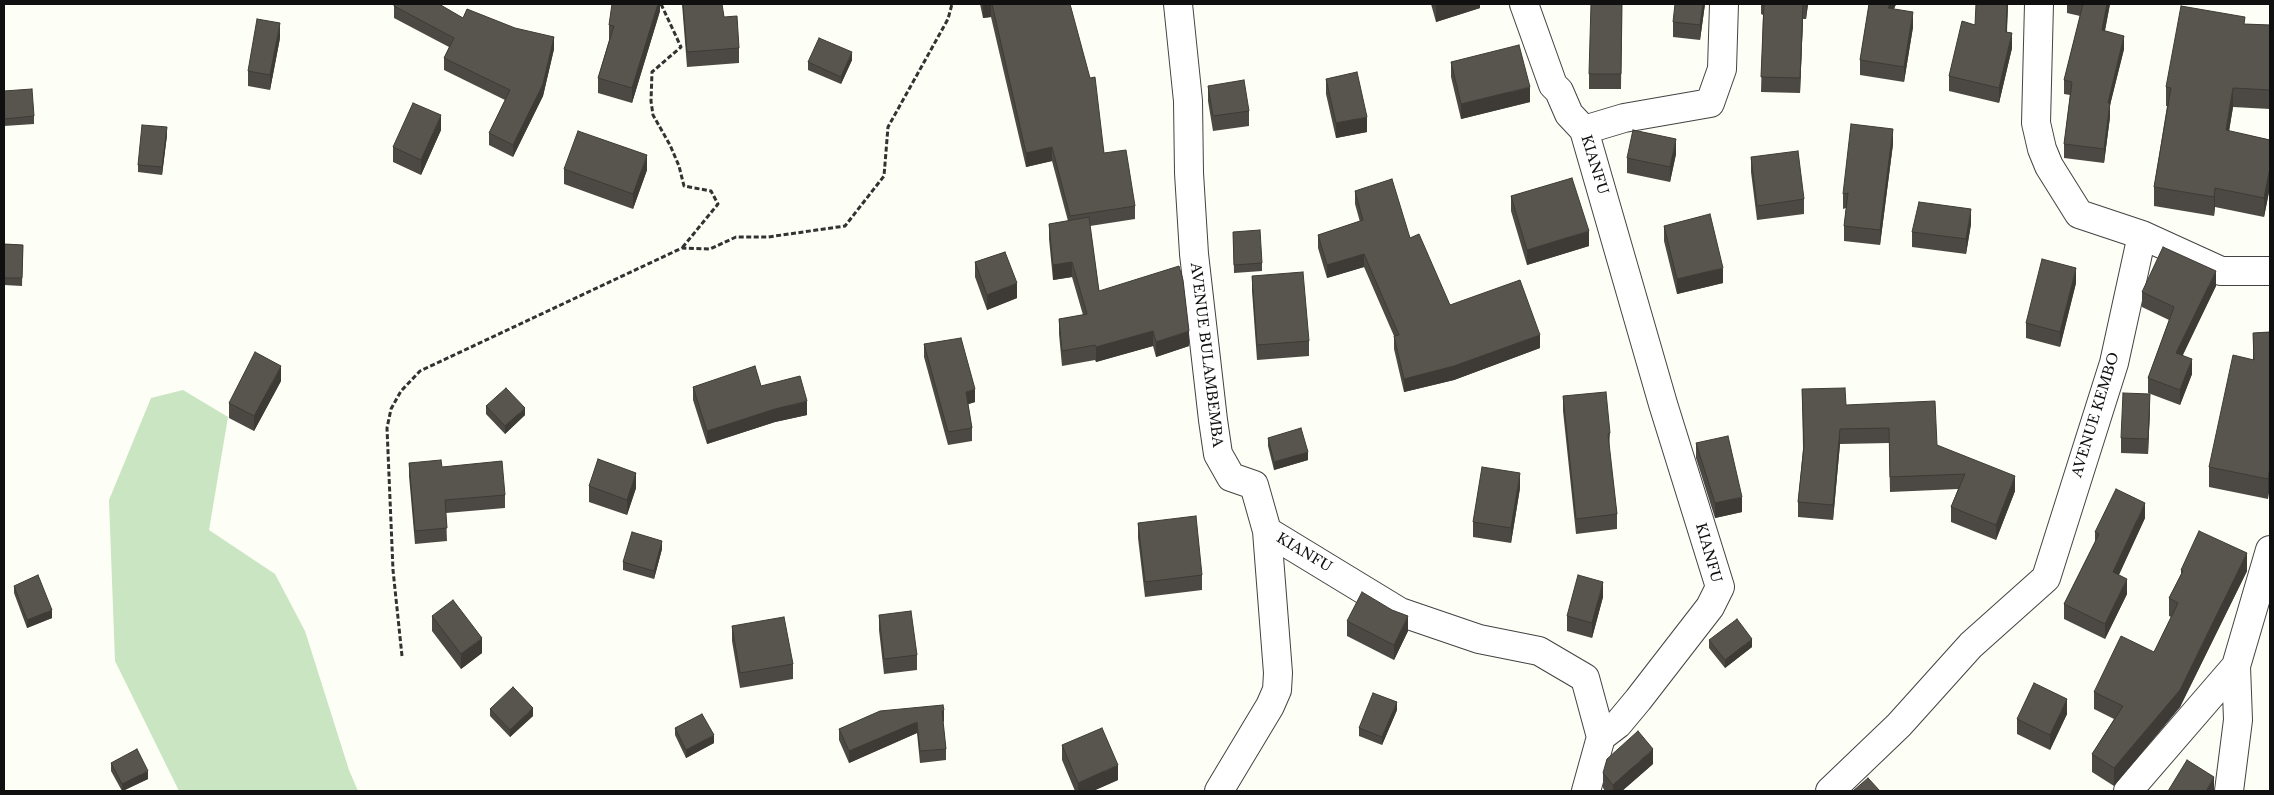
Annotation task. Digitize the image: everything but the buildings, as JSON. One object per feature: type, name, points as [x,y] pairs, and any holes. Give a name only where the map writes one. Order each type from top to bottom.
[{"type":"street","name":"AVENUE BULAMBEMBA","points":[[1178,4],[1188,101],[1189,173],[1194,254],[1218,454],[1231,477],[1254,485],[1267,531],[1278,673],[1277,690],[1270,706],[1219,791]]},
{"type":"street","name":"KIANFU","points":[[1267,531],[1400,612],[1480,639],[1539,652],[1585,678],[1601,737],[1618,724],[1638,700],[1710,607],[1720,587],[1663,404],[1584,130],[1569,114],[1559,91],[1553,85],[1524,4]]},
{"type":"street","points":[[1584,130],[1624,118],[1710,103],[1722,69],[1724,4]]},
{"type":"street","points":[[2039,4],[2036,123],[2042,149],[2049,166],[2079,214],[2142,235],[2222,271],[2270,270]]},
{"type":"street","name":"AVENUE KEMBO","points":[[1830,791],[1899,725],[1971,644],[2046,578],[2114,363],[2142,235]]},
{"type":"street","points":[[2229,791],[2238,720],[2236,666],[2270,550]]},
{"type":"street","points":[[2128,791],[2236,666]]},
{"type":"street","points":[[1586,791],[1601,737]]},
{"type":"path","points":[[402,656],[393,570],[387,428],[392,409],[401,391],[420,371],[682,248],[718,204],[711,191],[684,186],[679,166],[670,145],[653,115],[651,101],[652,72],[682,47],[661,4]]},
{"type":"path","points":[[682,248],[710,249],[736,237],[768,237],[845,226],[884,176],[888,127],[948,19],[952,4]]},
{"type":"green space","points":[[183,390],[228,417],[209,530],[275,574],[305,631],[349,770],[358,791],[179,791],[115,661],[109,500],[151,398]]}]
